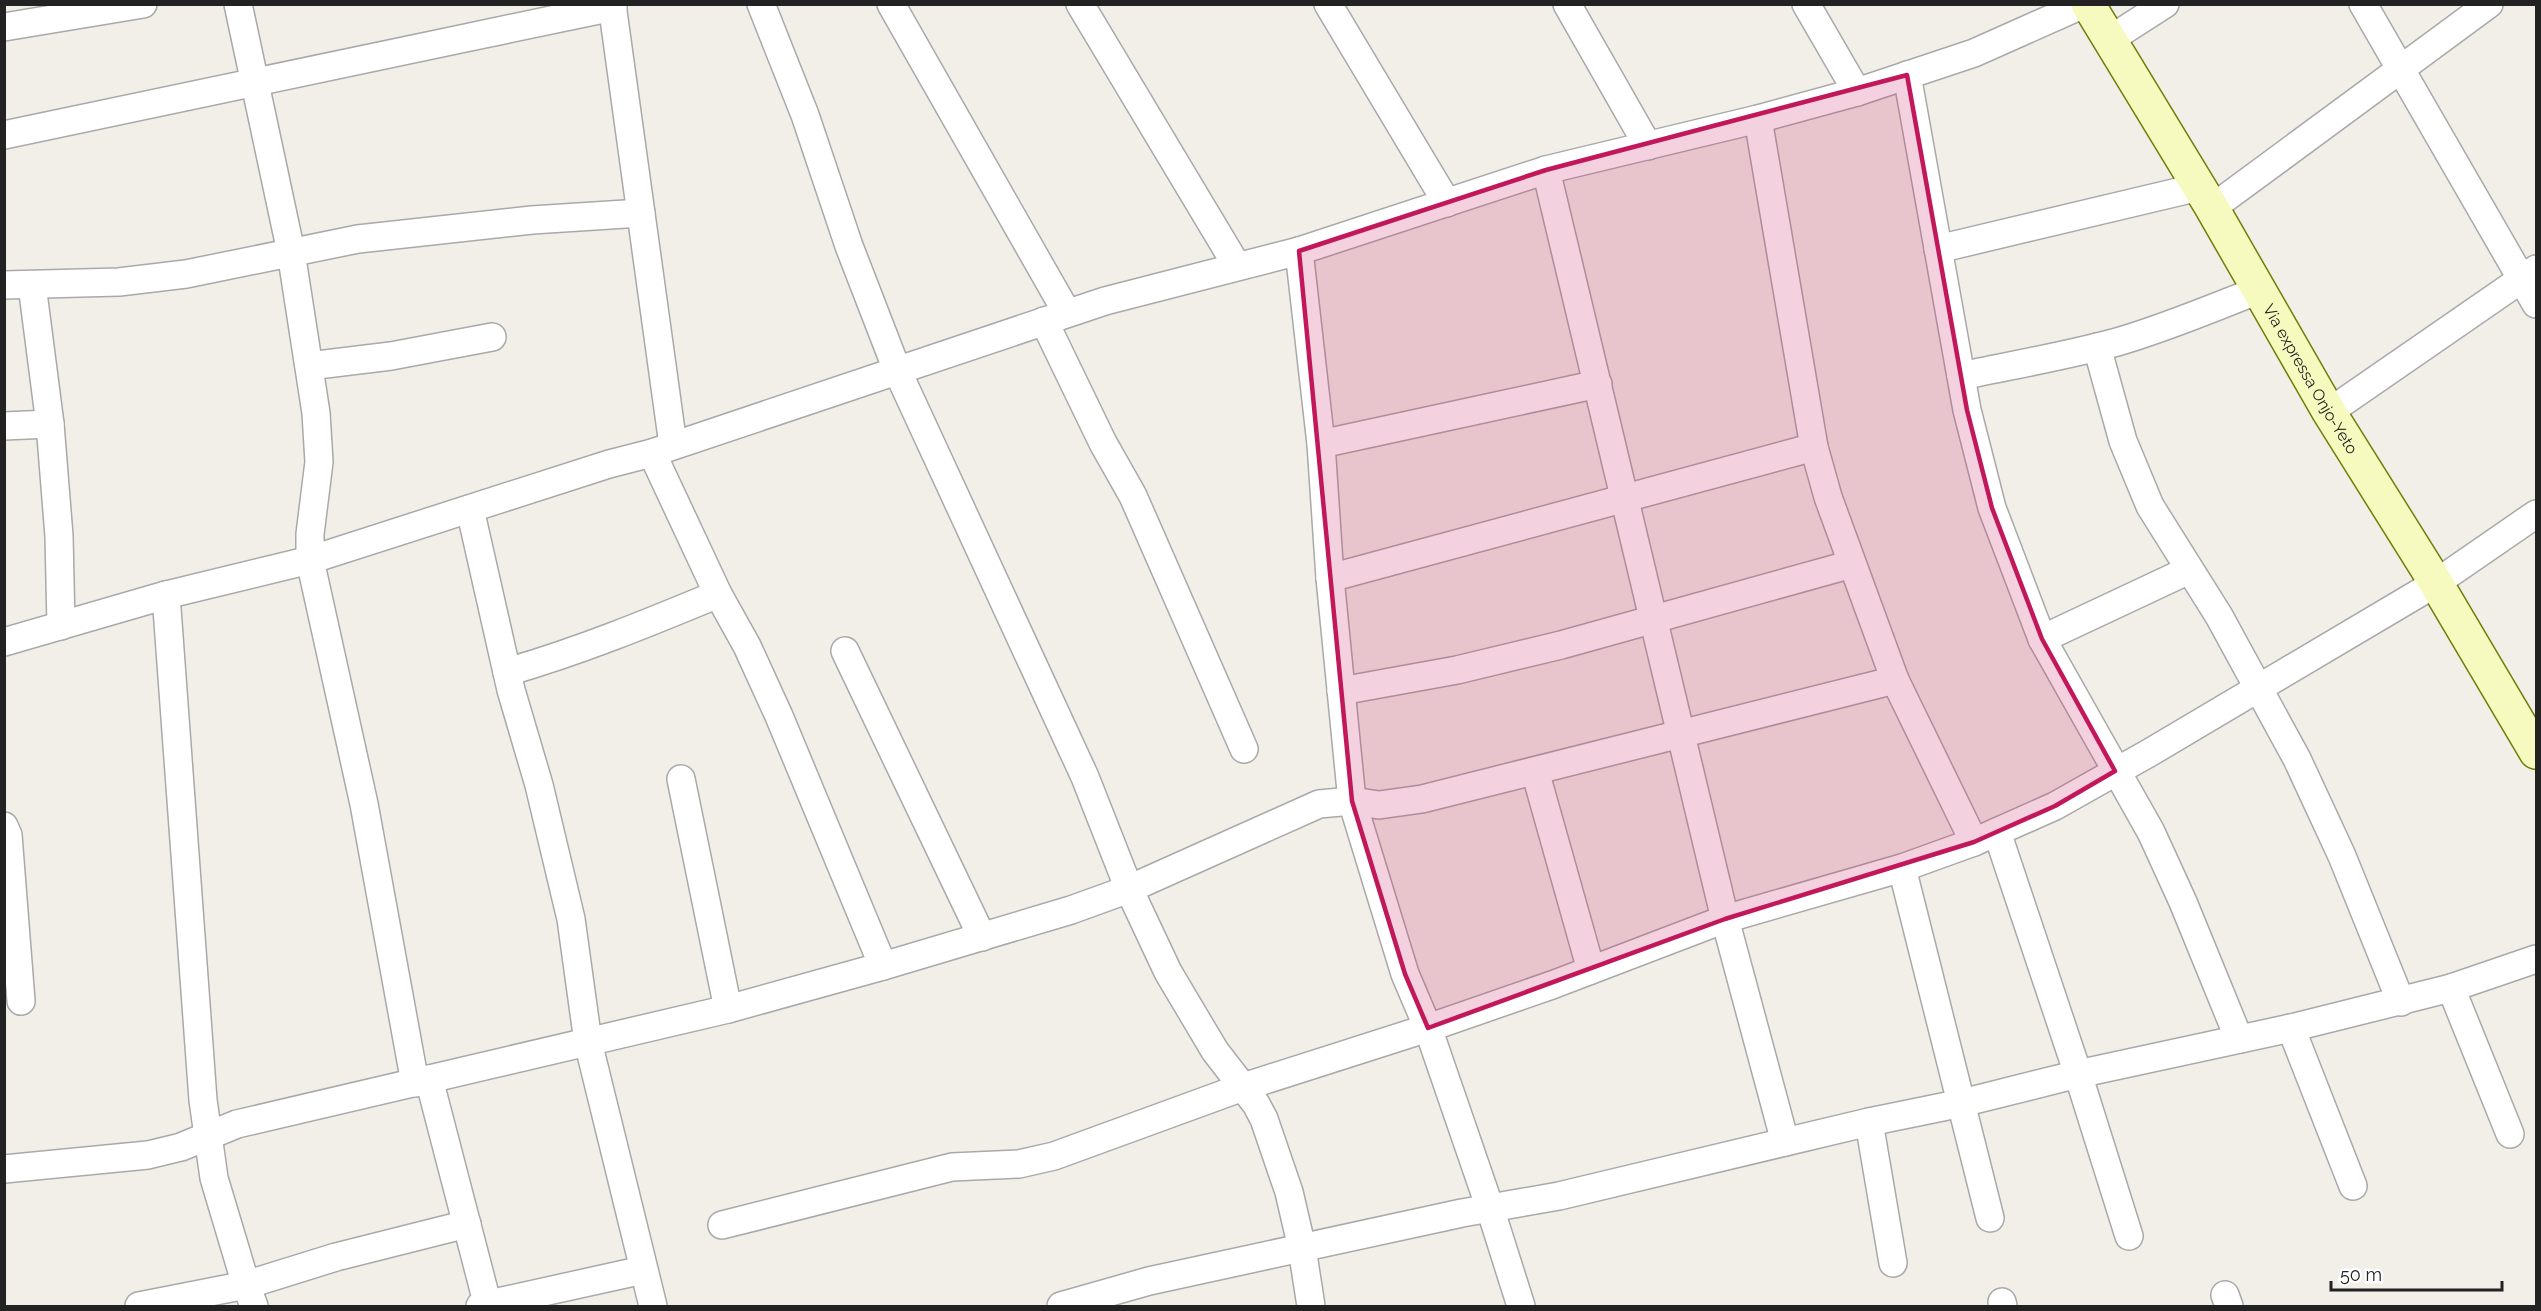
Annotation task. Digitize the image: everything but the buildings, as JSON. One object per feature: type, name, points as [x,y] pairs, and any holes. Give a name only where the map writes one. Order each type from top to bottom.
[{"type":"main road","name":"Via expressa Onjo-Yeto","points":[[2086,4],[2205,197],[2329,411],[2436,583],[2536,752]]},
{"type":"street","points":[[4,27],[143,4]]},
{"type":"street","points":[[238,4],[291,252],[316,413],[319,462],[310,534],[310,560],[422,1081],[467,1224],[485,1306],[643,1270]]},
{"type":"street","points":[[761,4],[804,115],[849,246],[897,370],[1085,777],[1129,889],[1168,972],[1215,1051],[1256,1104],[1267,1127],[1289,1192],[1302,1248],[1311,1306]]},
{"type":"street","points":[[891,4],[1056,317],[1103,443],[1133,496],[1244,749]]},
{"type":"street","points":[[1080,4],[1237,266]]},
{"type":"street","points":[[1328,4],[1447,203]]},
{"type":"street","points":[[1567,4],[1648,146]]},
{"type":"street","points":[[1806,4],[1857,92]]},
{"type":"street","points":[[4,642],[166,595],[310,560],[609,464],[663,449],[1105,301],[1299,251],[1546,170],[1857,92],[1974,53],[2086,4]]},
{"type":"street","points":[[2109,40],[2165,4]]},
{"type":"street","points":[[2363,4],[2400,70],[2529,274],[2536,304]]},
{"type":"street","points":[[1938,249],[2205,197],[2400,70],[2488,4]]},
{"type":"street","points":[[4,135],[168,102],[612,5],[641,213],[663,449],[718,594],[747,646],[779,716],[883,966]]},
{"type":"street","points":[[1907,75],[1967,410],[1992,508],[2042,639],[2151,832],[2183,902],[2239,1039]]},
{"type":"street","points":[[1758,118],[1814,447],[1828,497],[1894,680],[1985,837],[2078,1074],[2129,1236]]},
{"type":"street","points":[[1546,170],[1725,919],[1785,1142]]},
{"type":"street","points":[[4,285],[119,282],[175,276],[358,239],[532,220],[641,213]]},
{"type":"street","points":[[1299,251],[1321,444],[1330,578],[1352,801],[1405,974],[1428,1028],[1521,1306]]},
{"type":"street","points":[[2329,411],[2529,274]]},
{"type":"street","points":[[32,285],[50,424],[59,536],[61,626]]},
{"type":"street","points":[[1961,376],[2097,347],[2164,327],[2259,290]]},
{"type":"street","points":[[309,366],[391,356],[492,337]]},
{"type":"street","points":[[2097,347],[2123,441],[2150,506],[2259,687],[2297,759],[2342,856],[2401,1002]]},
{"type":"street","points":[[1321,444],[1598,384]]},
{"type":"street","points":[[4,426],[50,424]]},
{"type":"street","points":[[1330,578],[1814,447]]},
{"type":"street","points":[[470,509],[507,672],[539,785],[571,919],[588,1042],[653,1306]]},
{"type":"street","points":[[722,1225],[952,1167],[1019,1164],[1054,1156],[1243,1087],[1428,1028],[1725,919],[1902,868],[1985,837],[2055,806],[2259,687],[2436,583],[2536,514]]},
{"type":"street","points":[[1341,691],[1457,670],[1654,620],[1852,564]]},
{"type":"street","points":[[2042,639],[2189,570]]},
{"type":"street","points":[[507,672],[568,654],[626,633],[718,594]]},
{"type":"street","points":[[166,595],[203,1100],[214,1178],[250,1296]]},
{"type":"street","points":[[845,651],[982,936]]},
{"type":"street","points":[[4,1169],[148,1155],[181,1147],[237,1124],[728,1009],[883,966],[1129,889],[1307,808],[1333,802],[1352,801],[1398,804],[1682,735],[1894,680]]},
{"type":"street","points":[[1535,771],[1591,970]]},
{"type":"street","points":[[681,779],[728,1009]]},
{"type":"street","points":[[4,826],[8,836],[21,1001]]},
{"type":"street","points":[[1902,868],[1990,1218]]},
{"type":"street","points":[[1061,1306],[1149,1281],[1490,1208],[1559,1196],[2078,1074],[2291,1028],[2451,988],[2536,959]]},
{"type":"street","points":[[2451,988],[2510,1134]]},
{"type":"street","points":[[2291,1028],[2353,1186]]},
{"type":"street","points":[[1869,1122],[1893,1263]]},
{"type":"street","points":[[139,1306],[250,1296],[336,1257],[467,1224]]},
{"type":"highlighted area","points":[[1907,75],[1967,410],[1992,508],[2042,639],[2115,771],[2055,806],[1974,842],[1725,919],[1428,1028],[1405,974],[1352,801],[1299,251],[1546,170]]}]
